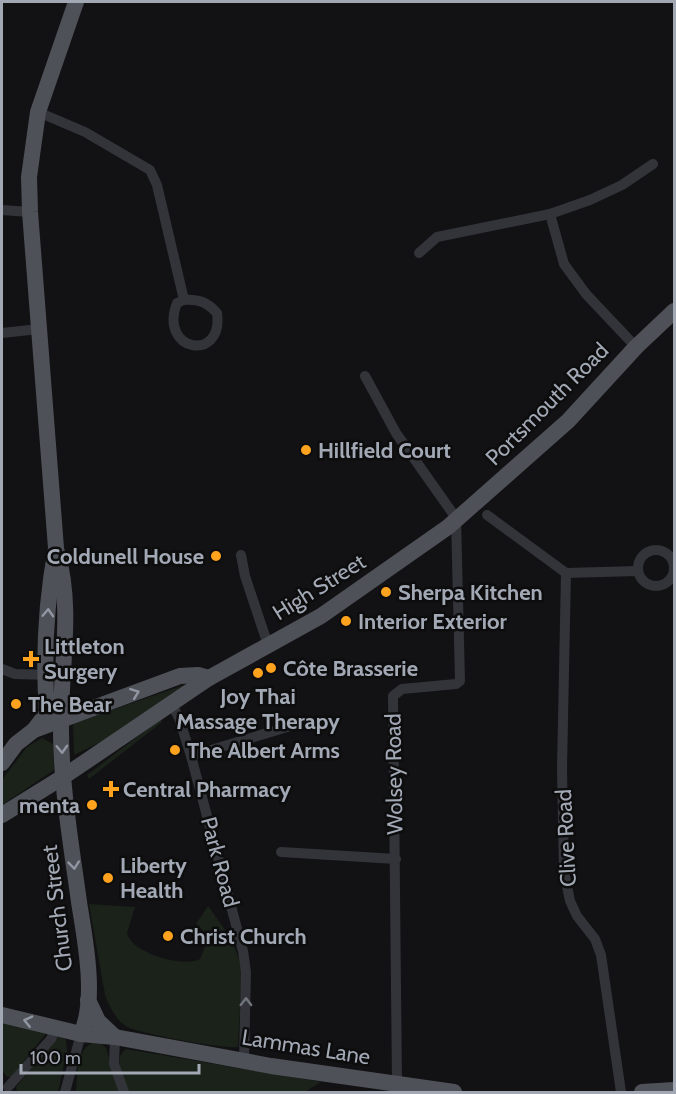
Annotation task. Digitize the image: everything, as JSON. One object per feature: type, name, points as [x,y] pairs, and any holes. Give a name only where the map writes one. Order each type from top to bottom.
[{"type":"main road","points":[[2,763],[16,744],[34,730],[47,713],[44,675],[50,586],[56,548],[30,212],[31,153],[38,112],[76,2]]},
{"type":"main road","name":"Portsmouth Road","points":[[452,523],[568,421],[636,347],[675,311]]},
{"type":"main road","name":"High Street","points":[[2,814],[63,777],[209,678],[334,607],[452,523]]},
{"type":"main road","name":"Church Street","points":[[56,548],[65,586],[60,721],[63,777],[87,952],[87,996],[81,1034]]},
{"type":"main road","points":[[34,730],[180,676],[198,675],[209,678]]},
{"type":"main road","points":[[56,1027],[75,1012],[87,996],[98,1021],[115,1037]]},
{"type":"main road","name":"Lammas Lane","points":[[2,1015],[81,1034],[115,1037],[244,1061],[454,1092]]},
{"type":"main road","points":[[642,1092],[675,1090]]},
{"type":"street","points":[[38,112],[77,128],[150,170],[157,185],[184,300]]},
{"type":"street","points":[[419,253],[437,237],[550,214],[611,190],[653,164]]},
{"type":"street","points":[[2,210],[30,212]]},
{"type":"street","points":[[550,214],[564,264],[586,294],[636,347]]},
{"type":"street","points":[[196,299],[209,304],[217,313],[213,340],[206,344],[190,345],[182,341],[173,328],[171,318],[177,303],[184,300],[196,299]]},
{"type":"street","points":[[2,333],[39,329]]},
{"type":"street","points":[[365,376],[396,433],[452,523]]},
{"type":"street","points":[[487,515],[566,573],[638,571]]},
{"type":"street","name":"Wolsey Road","points":[[397,1084],[393,696],[402,689],[456,684],[460,681],[452,523]]},
{"type":"street","points":[[241,555],[245,576],[268,645]]},
{"type":"street","name":"Clive Road","points":[[566,573],[562,769],[564,871],[573,908],[595,939],[601,956],[621,1092]]},
{"type":"street","points":[[2,669],[15,674],[63,675]]},
{"type":"street","name":"Park Road","points":[[171,703],[180,718],[243,951],[246,972],[244,1061]]},
{"type":"street","points":[[191,756],[294,725]]},
{"type":"street","points":[[281,852],[396,859]]},
{"type":"street","points":[[7,1086],[51,1039],[56,1027]]},
{"type":"street","points":[[65,1092],[81,1034]]},
{"type":"street","points":[[115,1037],[114,1064],[124,1092]]},
{"type":"shaded area","points":[[187,684],[117,734],[74,755],[73,725],[75,723]]},
{"type":"shaded area","points":[[161,719],[162,722],[89,779],[87,775]]},
{"type":"shaded area","points":[[42,738],[53,744],[54,770],[2,805],[2,780],[27,747]]},
{"type":"shaded area","points":[[89,904],[135,907],[127,933],[131,940],[147,952],[182,962],[200,959],[209,936],[196,924],[208,906],[231,938],[242,967],[238,1047],[216,1046],[163,1037],[134,1029],[122,1023],[113,1012],[105,995]]},
{"type":"shaded area","points":[[2,1021],[48,1031],[11,1077],[7,1077],[2,1070]]},
{"type":"shaded area","points":[[59,1035],[66,1040],[67,1051],[58,1092],[17,1092],[16,1087]]},
{"type":"shaded area","points":[[94,1042],[100,1042],[106,1048],[119,1092],[76,1092],[80,1057],[83,1051]]},
{"type":"shaded area","points":[[126,1049],[321,1082],[305,1092],[129,1092],[119,1064],[122,1053]]},
{"type":"place","name":"Hillfield Court","points":[[306,450]]},
{"type":"place","name":"Coldunell House","points":[[216,556]]},
{"type":"place","name":"Sherpa Kitchen","points":[[386,592]]},
{"type":"place","name":"Interior Exterior","points":[[346,621]]},
{"type":"place","name":"Littleton Surgery","points":[[31,659]]},
{"type":"place","name":"Côte Brasserie","points":[[271,668]]},
{"type":"place","name":"Joy Thai Massage Therapy","points":[[258,673]]},
{"type":"place","name":"The Bear","points":[[16,704]]},
{"type":"place","name":"The Albert Arms","points":[[175,750]]},
{"type":"place","name":"Central Pharmacy","points":[[111,789]]},
{"type":"place","name":"menta","points":[[92,805]]},
{"type":"place","name":"Liberty Health","points":[[108,878]]},
{"type":"place","name":"Christ Church","points":[[168,936]]}]
